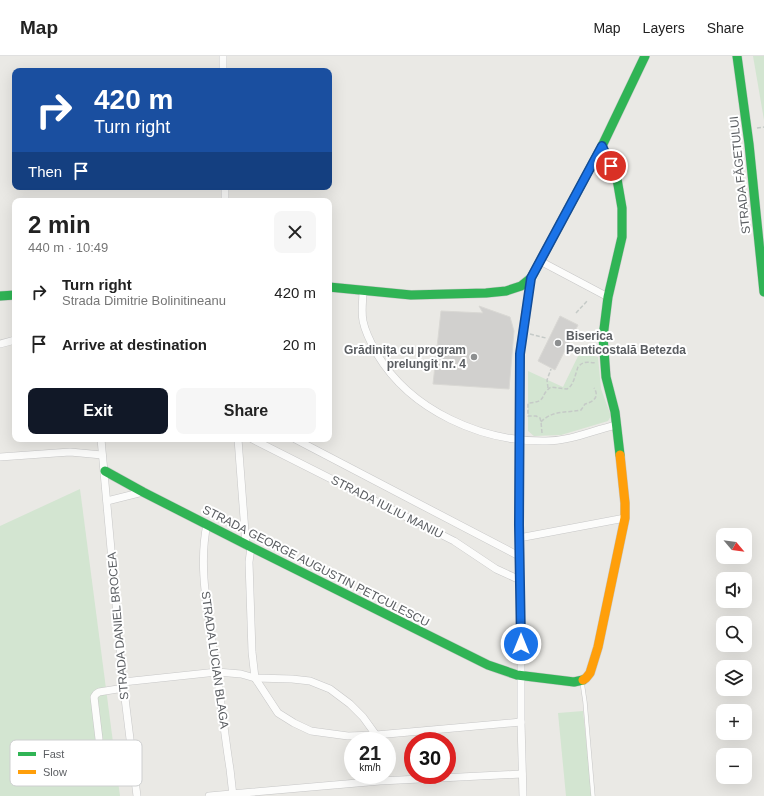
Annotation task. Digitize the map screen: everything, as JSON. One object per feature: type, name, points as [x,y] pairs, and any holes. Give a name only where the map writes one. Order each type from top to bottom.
[{"type":"street","points":[[223,56],[223,68]]},
{"type":"street","points":[[523,796],[519,538],[520,354],[531,278],[602,146],[645,56]]},
{"type":"street","name":"STRADA FĂGETULUI","points":[[737,56],[749,144],[764,292]]},
{"type":"street","points":[[581,681],[590,673],[598,647],[625,518],[625,503],[616,412],[606,377],[603,337],[608,297],[622,237],[622,208],[617,178],[602,146]]},
{"type":"street","points":[[540,262],[608,297]]},
{"type":"street","points":[[332,287],[411,295],[486,293],[506,291],[521,286],[531,278]]},
{"type":"street","points":[[363,290],[363,321],[371,343],[383,363],[397,381],[418,399],[440,414],[471,428],[497,436],[519,440],[564,440],[617,425]]},
{"type":"street","points":[[0,296],[12,294]]},
{"type":"street","points":[[0,344],[12,341]]},
{"type":"street","name":"STRADA DANIEL BROCEA","points":[[101,442],[105,471],[123,685],[130,740]]},
{"type":"street","points":[[238,442],[248,546],[252,652],[255,678],[278,713],[311,731],[344,735]]},
{"type":"street","name":"STRADA IULIU MANIU","points":[[258,442],[454,541],[496,569],[520,580]]},
{"type":"street","name":"STRADA IULIU MANIU","points":[[304,442],[520,556]]},
{"type":"street","points":[[0,457],[70,452],[102,455]]},
{"type":"street","name":"STRADA GEORGE AUGUSTIN PETCULESCU","points":[[105,471],[248,546],[488,665],[521,675],[574,682],[581,681]]},
{"type":"street","points":[[107,501],[143,492]]},
{"type":"street","points":[[519,538],[625,518]]},
{"type":"street","name":"STRADA LUCIAN BLAGA","points":[[207,524],[204,536],[203,554],[205,591],[233,795]]},
{"type":"street","points":[[99,740],[94,697],[99,692],[123,685],[217,672],[241,674],[255,678],[310,681],[330,689],[350,704],[363,717],[373,732]]},
{"type":"street","points":[[396,736],[521,722]]},
{"type":"street","points":[[396,778],[522,774]]},
{"type":"street","points":[[209,796],[233,795],[344,782]]},
{"type":"street","name":"STRADA DANIEL BROCEA","points":[[136,786],[137,796]]},
{"type":"lane","points":[[581,681],[584,690],[593,796]]},
{"type":"path","points":[[757,128],[764,127]]},
{"type":"path","points":[[576,313],[588,300]]},
{"type":"path","points":[[530,334],[546,338]]},
{"type":"path","points":[[548,388],[569,388],[578,367],[582,364],[587,362],[602,364]]},
{"type":"path","points":[[542,437],[540,418],[538,416],[528,416],[528,403],[540,401],[548,388],[547,380],[551,369]]},
{"type":"path","points":[[541,422],[549,416],[557,413],[581,410],[585,404],[591,403],[595,398],[596,391],[594,388]]},
{"type":"green space","points":[[753,56],[764,56],[764,120]]},
{"type":"green space","points":[[580,352],[598,357],[601,389],[611,416],[608,421],[561,435],[534,436],[528,431],[528,371],[563,387]]},
{"type":"green space","points":[[80,489],[113,740],[10,740],[10,786],[119,786],[120,796],[0,796],[0,526]]},
{"type":"green space","points":[[583,711],[592,796],[566,796],[558,713]]},
{"type":"building","name":"Grădinița cu program prelungit nr. 4","points":[[479,306],[510,317],[514,331],[509,389],[433,384],[441,311],[483,313]]},
{"type":"building","name":"Biserica Penticostală Betezda","points":[[560,316],[578,325],[555,370],[538,361]]},
{"type":"traffic: fast","points":[[332,287],[411,295],[486,293],[506,291],[521,286],[531,278],[602,146],[645,56]]},
{"type":"traffic: fast","points":[[737,56],[749,144],[764,292]]},
{"type":"traffic: fast","points":[[602,146],[617,179],[622,208],[622,237],[608,297],[603,337],[606,377],[615,412],[620,455]]},
{"type":"traffic: fast","points":[[0,296],[12,295]]},
{"type":"traffic: fast","points":[[105,471],[251,547],[488,665],[517,675],[574,682],[583,680]]},
{"type":"traffic: slow","points":[[583,680],[590,673],[598,647],[625,518],[620,455]]},
{"type":"place","name":"Biserica Penticostală Betezda","points":[[558,343]]},
{"type":"place","name":"Grădinița cu program prelungit nr. 4","points":[[474,357]]},
{"type":"route","points":[[521,644],[519,525],[520,354],[531,278],[602,146],[611,166]]}]
